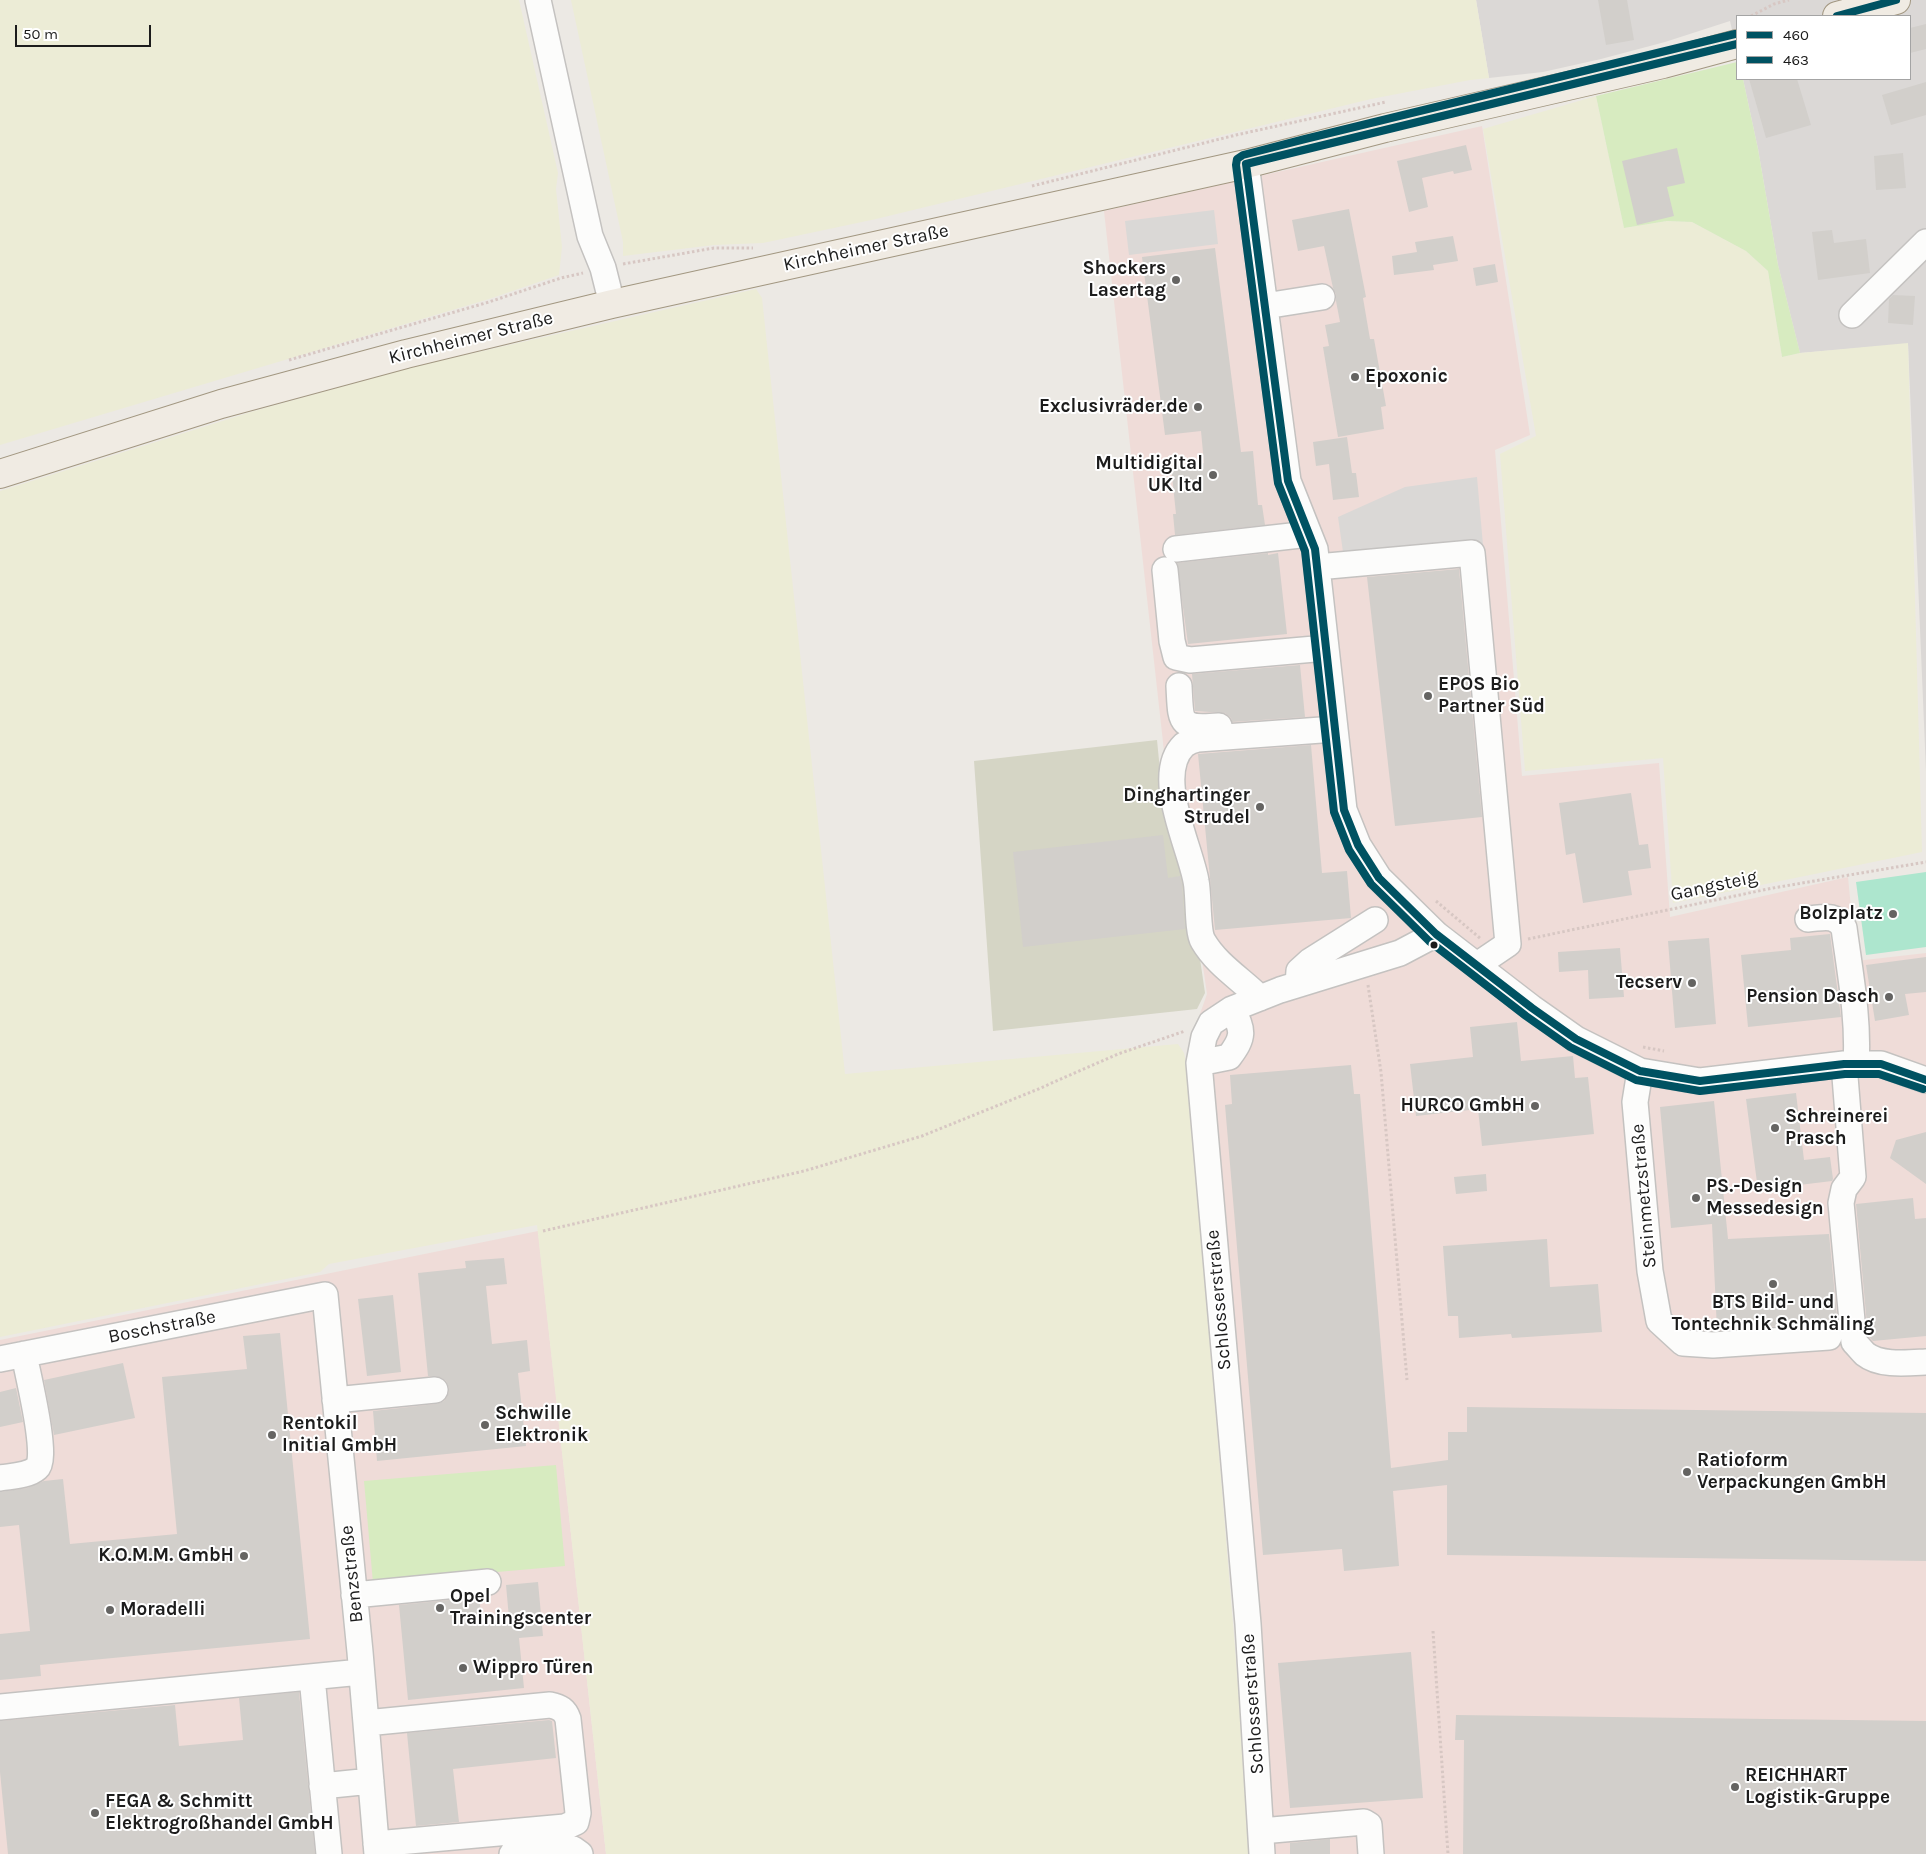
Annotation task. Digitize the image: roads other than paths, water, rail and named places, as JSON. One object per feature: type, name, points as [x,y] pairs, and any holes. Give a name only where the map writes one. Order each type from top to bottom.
[{"type":"main road","points":[[1842,15],[1896,0]]},
{"type":"main road","name":"Kirchheimer Straße","points":[[0,474],[221,404],[406,354],[612,304],[1246,164],[1385,128],[1662,64],[1736,44]]},
{"type":"street","points":[[538,0],[590,236],[603,268],[612,304]]},
{"type":"street","points":[[552,0],[602,233],[603,268]]},
{"type":"street","points":[[1246,164],[1288,481],[1315,549],[1344,810],[1358,846],[1379,878],[1436,934],[1532,1008],[1576,1039],[1640,1071],[1700,1081],[1850,1064],[1881,1064],[1926,1080]]},
{"type":"street","points":[[1852,315],[1926,242]]},
{"type":"street","points":[[1265,306],[1322,296]]},
{"type":"street","points":[[1176,549],[1309,534]]},
{"type":"street","points":[[1317,567],[1472,553],[1508,944],[1477,965]]},
{"type":"street","points":[[1165,570],[1172,641],[1176,657],[1190,660],[1326,648]]},
{"type":"street","points":[[1179,686],[1181,718],[1188,725],[1201,727],[1334,722]]},
{"type":"street","points":[[1260,998],[1218,960],[1202,939],[1196,880],[1173,800],[1173,767],[1178,753],[1186,743],[1198,739],[1334,722]]},
{"type":"street","points":[[1808,919],[1836,918],[1840,920],[1844,928],[1856,1023],[1858,1043],[1850,1064],[1853,1177],[1844,1189],[1841,1203],[1854,1342],[1865,1354],[1876,1360],[1904,1363],[1926,1362]]},
{"type":"street","points":[[1298,984],[1299,971],[1310,961],[1375,920]]},
{"type":"street","points":[[1199,1063],[1229,1057],[1240,1043],[1242,1026],[1232,1010],[1298,984],[1400,953],[1436,934]]},
{"type":"street","name":"Schlosserstraße","points":[[1232,1010],[1211,1023],[1204,1037],[1199,1063],[1248,1624],[1261,1836]]},
{"type":"street","name":"Steinmetzstraße","points":[[1640,1071],[1636,1102],[1650,1271],[1658,1321],[1683,1343],[1706,1345],[1829,1337]]},
{"type":"street","name":"Boschstraße","points":[[12,1356],[325,1295]]},
{"type":"street","name":"Benzstraße","points":[[325,1295],[366,1723],[376,1849]]},
{"type":"street","points":[[0,1478],[27,1473],[37,1468],[42,1457],[40,1436],[12,1356]]},
{"type":"street","points":[[335,1400],[436,1390]]},
{"type":"street","points":[[354,1595],[488,1582]]},
{"type":"street","points":[[0,1707],[361,1672]]},
{"type":"street","points":[[312,1677],[329,1854]]},
{"type":"street","points":[[366,1723],[550,1705],[558,1706],[565,1712],[568,1719],[578,1813],[576,1822],[565,1827],[376,1849]]},
{"type":"street","points":[[322,1786],[371,1780]]},
{"type":"street","points":[[1261,1836],[1364,1822],[1369,1825],[1371,1854]]},
{"type":"street","points":[[512,1854],[573,1849],[580,1854]]},
{"type":"place","name":"Shockers Lasertag","points":[[1176,280]]},
{"type":"place","name":"Epoxonic","points":[[1355,377]]},
{"type":"place","name":"Exclusivräder.de","points":[[1198,407]]},
{"type":"place","name":"Multidigital UK ltd","points":[[1213,475]]},
{"type":"place","name":"EPOS Bio Partner Süd","points":[[1428,696]]},
{"type":"place","name":"Dinghartinger Strudel","points":[[1260,807]]},
{"type":"place","name":"Bolzplatz","points":[[1893,914]]},
{"type":"place","name":"Tecserv","points":[[1692,983]]},
{"type":"place","name":"Pension Dasch","points":[[1889,997]]},
{"type":"place","name":"HURCO GmbH","points":[[1535,1106]]},
{"type":"place","name":"Schreinerei Prasch","points":[[1775,1128]]},
{"type":"place","name":"PS.-Design Messedesign","points":[[1696,1198]]},
{"type":"place","name":"BTS Bild- und Tontechnik Schmäling","points":[[1773,1284]]},
{"type":"place","name":"Schwille Elektronik","points":[[485,1425]]},
{"type":"place","name":"Rentokil Initial GmbH","points":[[272,1435]]},
{"type":"place","name":"Ratioform Verpackungen GmbH","points":[[1687,1472]]},
{"type":"place","name":"K.O.M.M. GmbH","points":[[244,1556]]},
{"type":"place","name":"Opel Trainingscenter","points":[[440,1608]]},
{"type":"place","name":"Moradelli","points":[[110,1610]]},
{"type":"place","name":"Wippro Türen","points":[[463,1668]]},
{"type":"place","name":"REICHHART Logistik-Gruppe","points":[[1735,1787]]},
{"type":"place","name":"FEGA & Schmitt Elektrogroßhandel GmbH","points":[[95,1813]]}]
